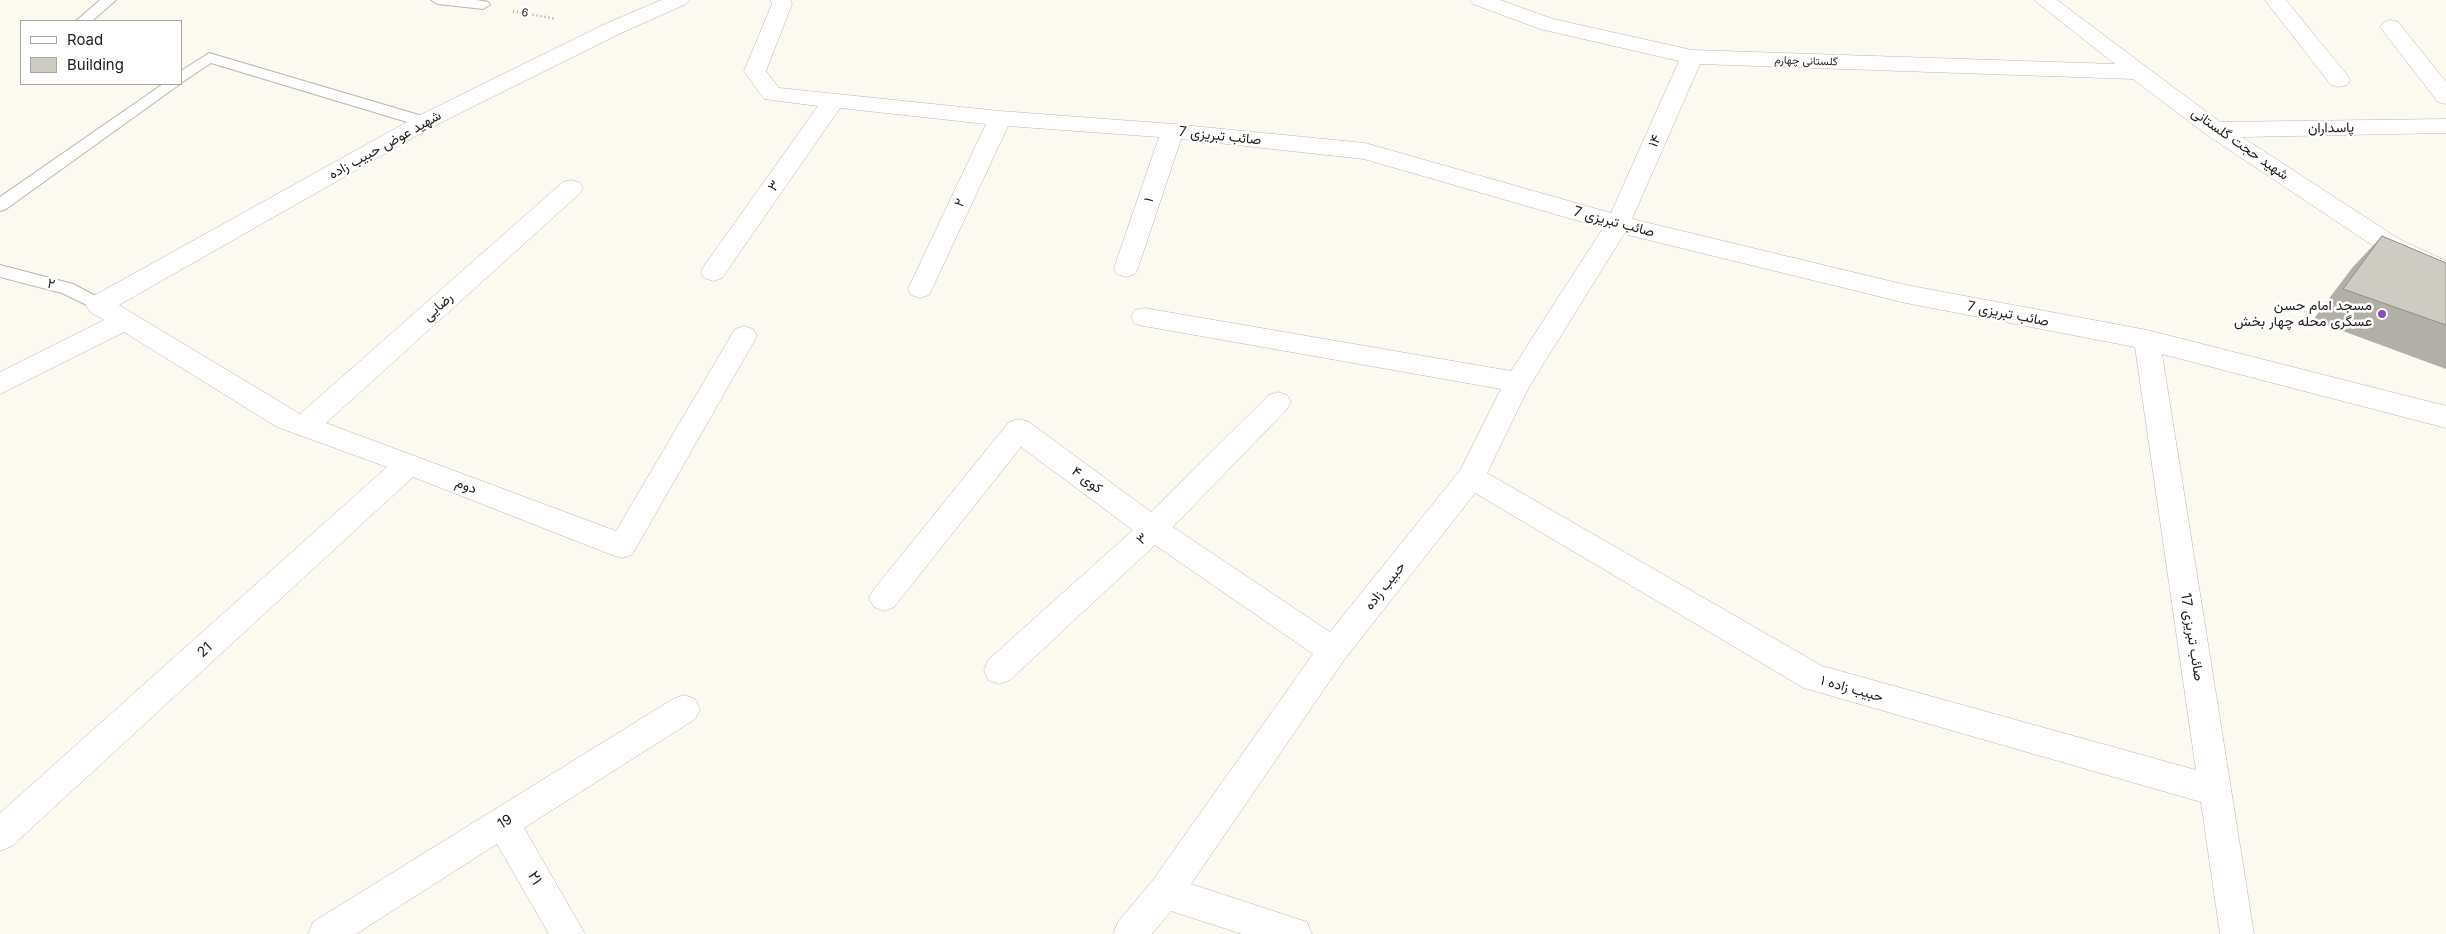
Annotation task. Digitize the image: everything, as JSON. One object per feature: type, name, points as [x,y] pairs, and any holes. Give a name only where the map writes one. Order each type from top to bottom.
[{"type":"street","name":"شهید عوض حبیب زاده","points":[[99,305],[424,122],[612,29],[679,0]]},
{"type":"street","name":"صائب تبریزی 7","points":[[780,0],[782,4],[756,71],[772,94],[1000,118],[1172,131],[1365,151],[1618,224],[1906,294],[2147,340],[2446,416]]},
{"type":"street","name":"گلستانی چهارم","points":[[1480,0],[1547,24],[1692,57],[2140,72]]},
{"type":"street","name":"شهید حجت گلستانی","points":[[2044,0],[2216,130],[2390,245],[2446,271]]},
{"type":"street","points":[[2275,0],[2339,80]]},
{"type":"street","points":[[2390,27],[2446,97]]},
{"type":"street","name":"۱۴","points":[[1618,224],[1692,57]]},
{"type":"street","name":"۳","points":[[713,272],[834,100]]},
{"type":"street","name":"۲","points":[[920,289],[1000,118]]},
{"type":"street","name":"پاسداران","points":[[2216,130],[2446,126]]},
{"type":"street","name":"۱","points":[[1126,268],[1172,131]]},
{"type":"street","name":"رضایی","points":[[304,426],[571,188]]},
{"type":"street","name":"حبیب زاده","points":[[1130,934],[1165,892],[1333,651],[1471,477],[1518,382],[1618,224]]},
{"type":"street","name":"دوم","points":[[99,305],[286,420],[409,464],[622,546],[744,336]]},
{"type":"street","points":[[1144,317],[1518,382]]},
{"type":"street","points":[[0,384],[124,321]]},
{"type":"street","name":"صائب تبریزی 17","points":[[2147,340],[2237,934]]},
{"type":"street","name":"۳","points":[[999,670],[1153,529],[1278,402]]},
{"type":"street","name":"کوی ۴","points":[[884,598],[1019,430],[1153,529],[1333,651]]},
{"type":"street","name":"21","points":[[0,836],[409,464]]},
{"type":"street","name":"حبیب زاده ۱","points":[[1471,477],[1815,678],[2216,791]]},
{"type":"street","name":"19","points":[[325,934],[684,709]]},
{"type":"street","name":"۲۱","points":[[503,823],[568,934]]},
{"type":"street","points":[[1165,892],[1295,934]]},
{"type":"lane","points":[[84,20],[109,0]]},
{"type":"lane","points":[[438,0],[483,6]]},
{"type":"lane","points":[[182,77],[210,58],[424,122]]},
{"type":"lane","points":[[0,205],[171,85]]},
{"type":"lane","name":"۲","points":[[0,271],[67,288],[99,305]]},
{"type":"path","name":"6","points":[[483,6],[612,29]]},
{"type":"building","points":[[2382,236],[2446,263],[2446,325],[2343,289]]},
{"type":"place","name":"مسجد امام حسن عسگری محله چهار بخش","points":[[2382,314]]}]
